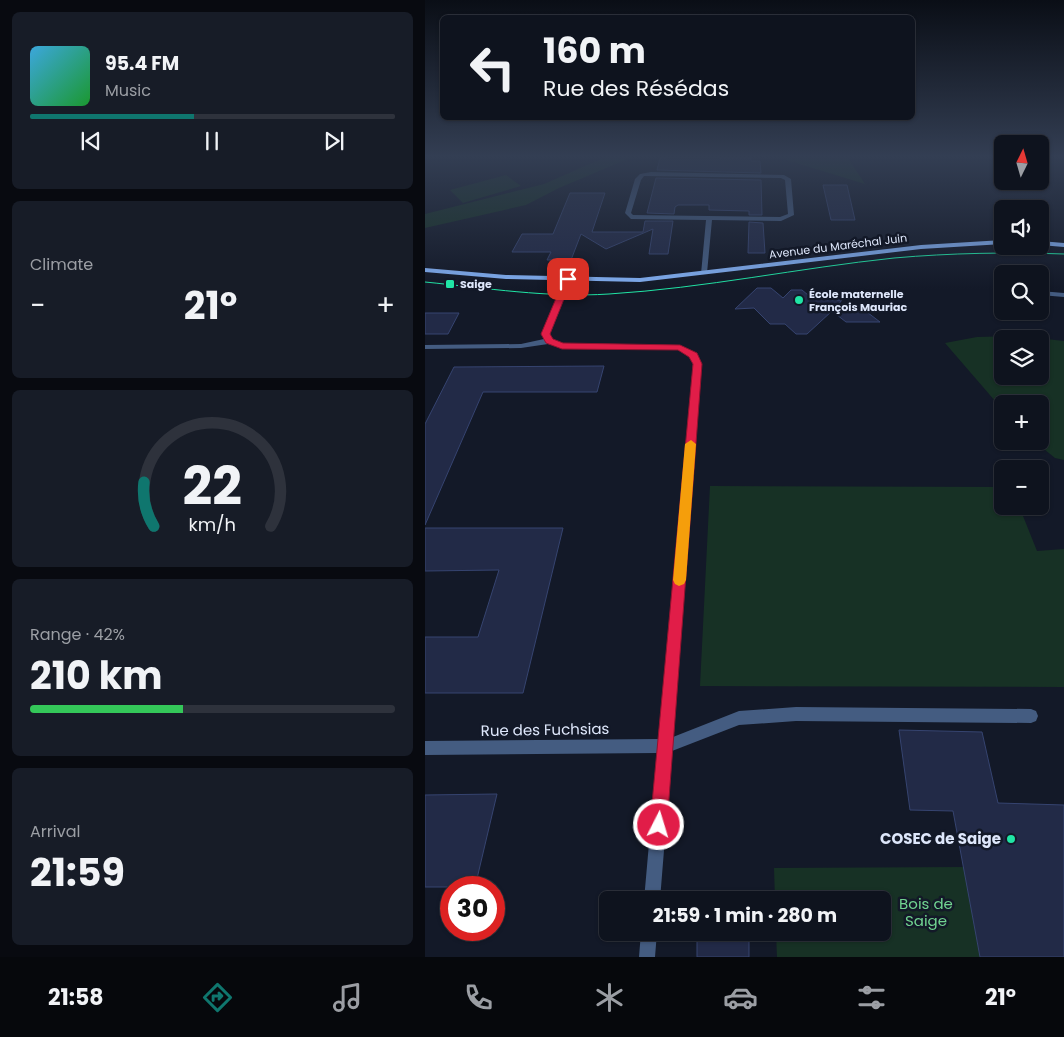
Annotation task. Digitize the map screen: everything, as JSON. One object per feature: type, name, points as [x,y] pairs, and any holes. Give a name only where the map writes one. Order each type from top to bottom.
[{"type":"main road","name":"Avenue du Maréchal Juin","points":[[425,270],[620,285],[921,247],[994,243]]},
{"type":"main road","points":[[1049,243],[1064,244]]},
{"type":"street","points":[[632,200],[628,213],[631,217],[709,220],[787,218],[791,215],[789,200]]},
{"type":"street","points":[[703,274],[709,220]]},
{"type":"street","points":[[549,341],[546,334],[567,282]]},
{"type":"street","points":[[1049,293],[1064,294]]},
{"type":"street","points":[[425,346],[521,346],[549,341],[562,346],[680,348],[693,355],[697,364],[653,891]]},
{"type":"street","points":[[666,746],[739,718],[796,714],[1031,716]]},
{"type":"street","name":"Rue des Fuchsias","points":[[425,748],[666,746]]},
{"type":"street","points":[[647,957],[648,941]]},
{"type":"green space","points":[[460,200],[474,200],[463,203]]},
{"type":"green space","points":[[482,200],[536,200],[526,205],[425,228],[425,214]]},
{"type":"green space","points":[[977,337],[994,337],[994,385],[1049,385],[1049,339],[1064,341],[1064,460],[1055,458],[1045,450],[1049,450],[1049,395],[994,395],[994,400],[945,343]]},
{"type":"green space","points":[[710,486],[994,487],[994,515],[1023,515],[1037,551],[1064,549],[1064,687],[700,686]]},
{"type":"green space","name":"Bois de Saige","points":[[964,867],[980,957],[777,957],[776,941],[891,941],[891,891],[775,891],[774,868]]},
{"type":"building","points":[[567,200],[603,200],[592,232],[643,232],[645,221],[673,221],[668,254],[649,254],[653,229],[606,249],[581,234],[571,260],[547,260],[551,252],[512,252],[522,234],[553,234]]},
{"type":"building","points":[[650,200],[762,200],[762,215],[749,215],[749,211],[709,210],[709,205],[678,205],[675,207],[674,214],[647,213]]},
{"type":"building","points":[[826,200],[850,200],[855,220],[831,220]]},
{"type":"building","points":[[749,222],[763,223],[765,253],[748,253]]},
{"type":"building","points":[[757,288],[771,288],[783,298],[791,290],[802,290],[808,295],[820,295],[825,300],[842,300],[837,306],[859,306],[880,322],[846,322],[832,311],[807,334],[796,334],[785,324],[770,324],[754,308],[735,309]]},
{"type":"building","points":[[425,313],[459,313],[448,334],[425,334]]},
{"type":"building","points":[[604,366],[597,392],[483,392],[425,525],[425,424],[454,367]]},
{"type":"building","points":[[425,528],[563,528],[523,693],[425,693],[425,637],[478,637],[499,570],[425,571]]},
{"type":"building","name":"COSEC de Saige","points":[[899,730],[982,732],[998,803],[1064,805],[1064,957],[980,957],[953,811],[910,810]]},
{"type":"building","points":[[497,794],[478,876],[440,876],[440,887],[425,887],[425,795]]},
{"type":"building","points":[[697,941],[749,941],[749,957],[697,957]]},
{"type":"tram line","points":[[425,282],[540,294],[609,294],[716,283],[894,258],[979,253],[1064,254]]},
{"type":"slow traffic","points":[[679,580],[691,444]]},
{"type":"place","name":"Saige","points":[[450,284]]},
{"type":"place","name":"École maternelle François Mauriac","points":[[799,300]]},
{"type":"place","name":"COSEC de Saige","points":[[1011,839]]},
{"type":"route","points":[[568,279],[546,334],[549,341],[562,346],[577,347],[669,346],[688,351],[693,355],[697,364],[659,825]]}]
